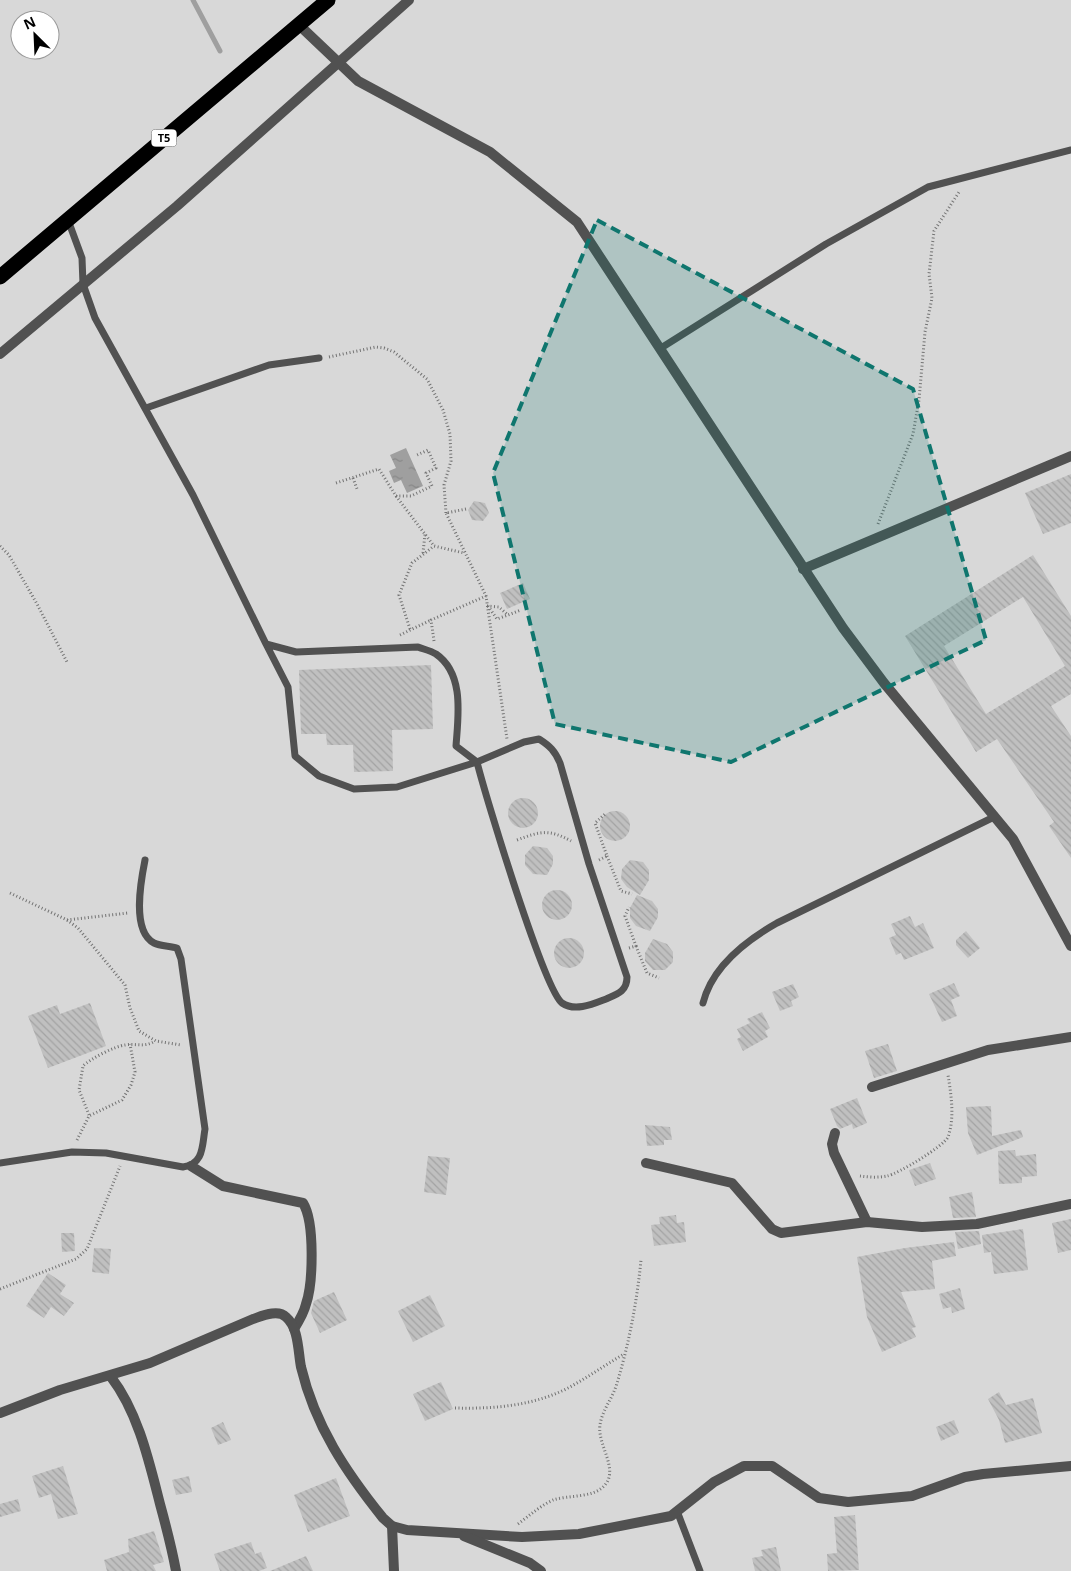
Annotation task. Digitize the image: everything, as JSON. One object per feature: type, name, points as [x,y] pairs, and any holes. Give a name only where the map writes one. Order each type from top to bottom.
[{"type":"highway","name":"T5","points":[[0,277],[328,0]]},
{"type":"street","points":[[0,354],[177,206],[409,0]]},
{"type":"street","points":[[299,24],[338,64],[358,81],[490,152],[577,222],[661,348],[802,569],[884,683],[1013,839],[1071,946]]},
{"type":"street","points":[[802,569],[1071,456]]},
{"type":"street","points":[[872,1087],[988,1050],[1071,1037]]},
{"type":"street","points":[[835,1133],[832,1144],[844,1175],[867,1222]]},
{"type":"street","points":[[646,1163],[732,1183],[772,1229],[777,1232],[867,1222],[922,1227],[976,1224],[1071,1204]]},
{"type":"street","points":[[191,1166],[224,1186],[304,1203],[308,1211],[310,1227],[309,1293],[303,1313],[294,1329]]},
{"type":"street","points":[[0,1413],[60,1390],[150,1363],[268,1315],[281,1314],[287,1317],[294,1329],[301,1368],[313,1408],[324,1432],[365,1496],[392,1526],[406,1530],[554,1536],[579,1534],[665,1518],[678,1511],[714,1482],[744,1466],[772,1466],[819,1498],[848,1502],[912,1496],[965,1477],[983,1474],[1071,1466]]},
{"type":"street","points":[[111,1376],[122,1390],[139,1435],[153,1479],[176,1571]]},
{"type":"street","points":[[392,1526],[394,1571]]},
{"type":"street","points":[[456,1533],[530,1563],[541,1571]]},
{"type":"lane","points":[[661,348],[826,244],[909,196],[928,187],[1071,150]]},
{"type":"lane","points":[[68,220],[82,258],[83,284],[95,318],[193,495],[266,644],[288,687],[295,756],[319,776],[354,789],[397,787],[477,762],[539,739],[556,752],[589,864],[627,977],[627,985],[622,991],[583,1007],[570,1007],[561,1002],[549,983],[477,762],[456,746],[458,709],[456,684],[446,664],[436,654],[418,646],[296,652],[266,644]]},
{"type":"lane","points":[[146,408],[269,366],[319,358]]},
{"type":"lane","points":[[703,1003],[712,980],[751,938],[777,923],[994,817]]},
{"type":"lane","points":[[0,1163],[72,1152],[106,1153],[175,1166],[191,1166],[201,1156],[205,1129],[192,1046],[182,958],[177,948],[154,943],[146,935],[141,924],[141,880],[145,860]]},
{"type":"lane","points":[[678,1511],[700,1571]]},
{"type":"path","points":[[870,541],[900,470],[912,434],[919,400],[925,332],[932,298],[928,274],[934,231],[942,216],[971,176]]},
{"type":"path","points":[[319,358],[340,356],[376,347],[394,352],[427,379],[443,410],[450,434],[451,461],[444,485],[446,513],[486,596],[509,749]]},
{"type":"path","points":[[396,496],[410,496],[432,486],[426,473],[436,468],[428,450],[417,455]]},
{"type":"path","points":[[336,483],[378,469],[434,546],[465,553]]},
{"type":"path","points":[[353,477],[357,489]]},
{"type":"path","points":[[446,513],[466,509]]},
{"type":"path","points":[[423,553],[426,534]]},
{"type":"path","points":[[0,546],[9,555],[68,662]]},
{"type":"path","points":[[410,629],[399,594],[412,563],[434,546]]},
{"type":"path","points":[[384,647],[410,629],[486,596]]},
{"type":"path","points":[[487,606],[497,619],[520,610]]},
{"type":"path","points":[[487,606],[499,607],[508,615]]},
{"type":"path","points":[[431,620],[436,654]]},
{"type":"path","points":[[605,814],[595,823],[621,891],[632,894]]},
{"type":"path","points":[[517,840],[545,832],[556,832],[571,841],[581,838]]},
{"type":"path","points":[[589,864],[607,856]]},
{"type":"path","points":[[10,893],[67,920],[78,928],[121,979],[127,990],[130,1008],[139,1031],[156,1041],[192,1046]]},
{"type":"path","points":[[629,907],[625,916],[647,973],[659,978]]},
{"type":"path","points":[[67,920],[140,911]]},
{"type":"path","points":[[619,952],[636,946]]},
{"type":"path","points":[[89,1116],[80,1090],[83,1066],[118,1047],[130,1044],[143,1046],[156,1041]]},
{"type":"path","points":[[72,1152],[89,1116],[122,1100],[131,1085],[135,1072],[130,1044]]},
{"type":"path","points":[[844,1175],[881,1177],[892,1175],[945,1142],[950,1128],[951,1112],[946,1064]]},
{"type":"path","points":[[0,1289],[76,1259],[87,1249],[124,1156]]},
{"type":"path","points":[[501,1535],[545,1504],[575,1494],[598,1491],[608,1482],[611,1472],[599,1438],[600,1427],[602,1416],[616,1386],[624,1354],[641,1260]]},
{"type":"path","points":[[455,1408],[498,1408],[552,1395],[568,1388],[624,1354]]},
{"type":"highlighted area","points":[[597,220],[913,389],[986,640],[731,762],[555,724],[493,473]]},
{"type":"shaded area","points":[[0,0],[1071,0],[1071,1571],[0,1571]]},
{"type":"water","points":[[406,448],[423,486],[407,493],[401,480],[394,483],[389,471],[396,468],[390,455]]},
{"type":"building","points":[[1071,474],[1071,523],[1043,534],[1025,493]]},
{"type":"building","points":[[474,501],[485,503],[489,513],[483,521],[472,520],[468,510]]},
{"type":"building","points":[[1033,555],[1071,616],[1071,694],[1051,706],[1071,736],[1071,858],[1049,826],[1054,822],[997,739],[976,752],[905,636]],"holes":[[[1023,597],[1065,666],[986,714],[944,646]]]},
{"type":"building","points":[[523,583],[530,599],[507,609],[500,593]]},
{"type":"building","points":[[431,665],[433,729],[392,730],[393,771],[354,772],[353,745],[327,745],[326,734],[301,734],[299,670]]},
{"type":"building","points":[[523,798],[529,799],[537,807],[537,819],[529,827],[523,828],[517,827],[509,819],[508,813],[509,807],[517,799]]},
{"type":"building","points":[[615,811],[621,812],[629,820],[629,832],[621,840],[615,841],[609,840],[601,832],[600,826],[601,820],[609,812]]},
{"type":"building","points":[[533,846],[547,848],[553,856],[553,864],[547,875],[533,874],[525,865],[525,855]]},
{"type":"building","points":[[630,860],[643,862],[649,870],[649,880],[640,895],[627,887],[621,879],[622,869]]},
{"type":"building","points":[[557,890],[568,894],[572,905],[568,916],[557,920],[546,916],[542,905],[546,894]]},
{"type":"building","points":[[637,895],[652,901],[658,909],[658,917],[650,931],[636,926],[630,918],[630,908]]},
{"type":"building","points":[[910,916],[915,927],[923,923],[934,948],[904,960],[901,953],[896,955],[889,938],[896,935],[891,924]]},
{"type":"building","points":[[966,931],[980,948],[968,958],[956,945],[956,940]]},
{"type":"building","points":[[569,938],[575,939],[583,947],[583,959],[575,967],[569,968],[563,967],[555,959],[554,953],[555,947],[563,939]]},
{"type":"building","points":[[653,939],[667,944],[673,952],[673,962],[665,970],[653,970],[645,961],[645,953]]},
{"type":"building","points":[[954,983],[960,996],[951,1000],[957,1016],[942,1022],[929,994]]},
{"type":"building","points":[[793,984],[799,997],[791,1001],[793,1006],[780,1011],[772,992]]},
{"type":"building","points":[[90,1003],[106,1046],[48,1068],[28,1016],[57,1005],[60,1014]]},
{"type":"building","points":[[762,1012],[770,1028],[765,1031],[768,1037],[743,1051],[737,1039],[741,1037],[737,1029],[750,1023],[747,1019]]},
{"type":"building","points":[[888,1044],[897,1071],[874,1078],[865,1051]]},
{"type":"building","points":[[857,1098],[867,1123],[853,1129],[852,1124],[840,1129],[830,1109]]},
{"type":"building","points":[[991,1106],[992,1136],[1021,1130],[1023,1137],[977,1155],[968,1133],[966,1107]]},
{"type":"building","points":[[645,1125],[670,1127],[672,1140],[664,1140],[664,1145],[647,1146]]},
{"type":"building","points":[[1015,1150],[1016,1156],[1036,1154],[1037,1176],[1022,1177],[1022,1183],[999,1184],[998,1151]]},
{"type":"building","points":[[428,1156],[450,1158],[446,1195],[424,1192]]},
{"type":"building","points":[[930,1163],[936,1179],[915,1186],[909,1170]]},
{"type":"building","points":[[972,1192],[976,1217],[953,1218],[949,1197]]},
{"type":"building","points":[[676,1215],[677,1223],[684,1222],[686,1242],[654,1246],[651,1225],[660,1224],[659,1217]]},
{"type":"building","points":[[1071,1219],[1071,1250],[1058,1253],[1052,1223]]},
{"type":"building","points":[[1023,1229],[1028,1270],[994,1274],[991,1252],[984,1253],[982,1235]]},
{"type":"building","points":[[979,1231],[981,1244],[958,1249],[955,1232]]},
{"type":"building","points":[[61,1233],[74,1233],[75,1251],[62,1252]]},
{"type":"building","points":[[954,1242],[956,1256],[932,1261],[935,1289],[901,1292],[916,1327],[912,1328],[916,1337],[882,1352],[867,1317],[857,1257],[905,1248]]},
{"type":"building","points":[[94,1248],[111,1249],[109,1274],[92,1272]]},
{"type":"building","points":[[48,1273],[66,1285],[60,1294],[74,1303],[64,1316],[51,1307],[44,1318],[26,1306]]},
{"type":"building","points":[[960,1288],[965,1309],[952,1313],[951,1307],[943,1309],[939,1294]]},
{"type":"building","points":[[334,1292],[347,1320],[320,1333],[311,1313],[314,1301]]},
{"type":"building","points":[[430,1295],[445,1326],[413,1342],[398,1311]]},
{"type":"building","points":[[441,1382],[453,1409],[425,1421],[413,1394]]},
{"type":"building","points":[[999,1392],[1006,1405],[1033,1398],[1042,1433],[1005,1443],[999,1420],[988,1399]]},
{"type":"building","points":[[954,1420],[959,1433],[941,1441],[936,1427]]},
{"type":"building","points":[[223,1422],[231,1440],[218,1445],[211,1428]]},
{"type":"building","points":[[63,1466],[78,1514],[58,1519],[51,1494],[39,1498],[32,1476]]},
{"type":"building","points":[[189,1476],[192,1492],[176,1495],[172,1480]]},
{"type":"building","points":[[336,1478],[350,1516],[308,1532],[294,1495]]},
{"type":"building","points":[[18,1499],[21,1511],[0,1517],[0,1504]]},
{"type":"building","points":[[855,1515],[859,1570],[828,1571],[827,1554],[837,1553],[834,1517]]},
{"type":"building","points":[[154,1531],[164,1562],[153,1565],[156,1571],[107,1571],[104,1560],[129,1552],[128,1539]]},
{"type":"building","points":[[251,1542],[255,1554],[261,1552],[267,1568],[259,1571],[220,1571],[214,1554]]},
{"type":"building","points":[[776,1547],[781,1571],[755,1571],[752,1558],[763,1556],[761,1550]]},
{"type":"building","points":[[306,1556],[313,1571],[270,1571]]},
{"type":"waterway","points":[[193,0],[220,51]]}]
